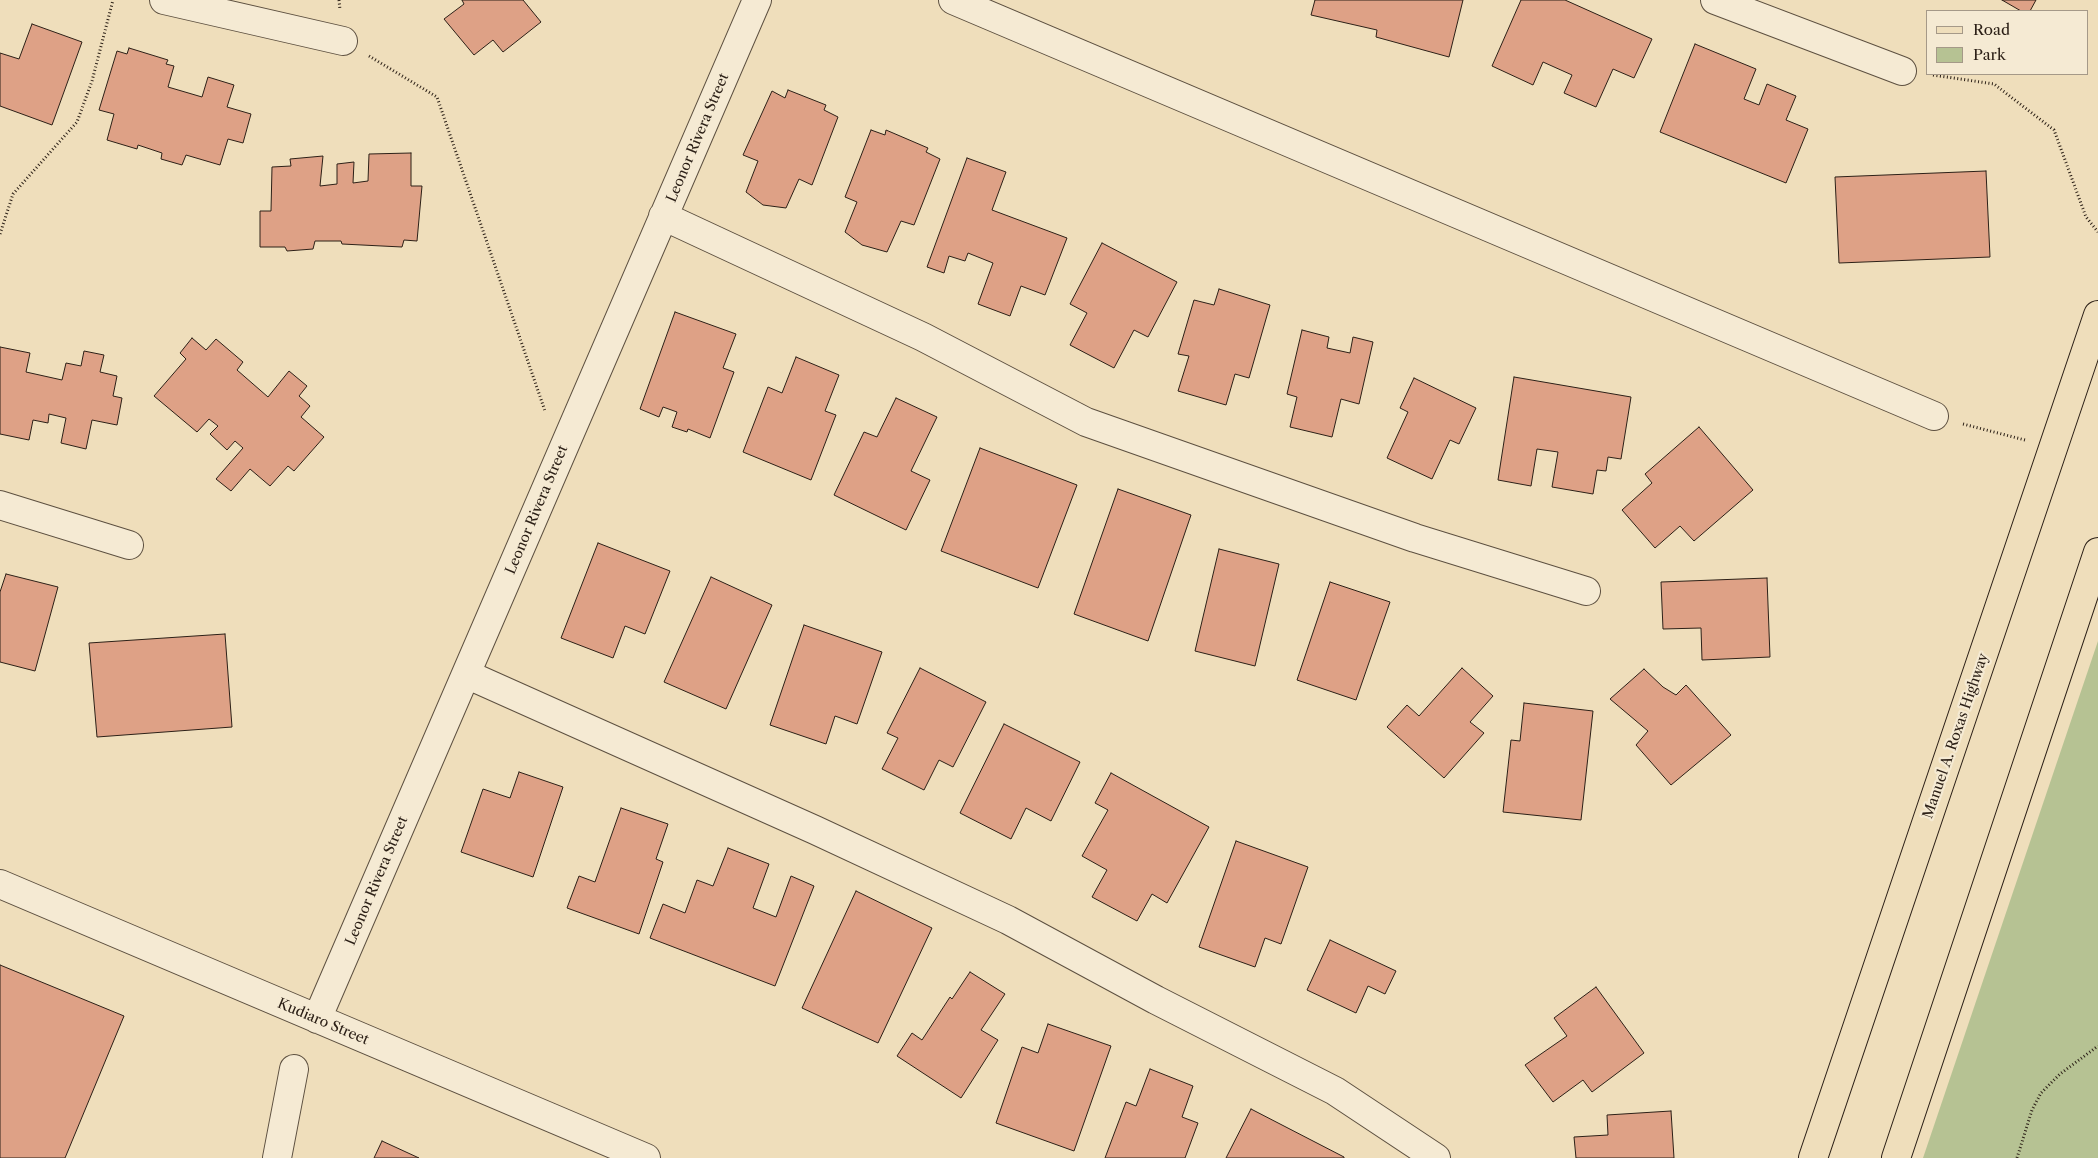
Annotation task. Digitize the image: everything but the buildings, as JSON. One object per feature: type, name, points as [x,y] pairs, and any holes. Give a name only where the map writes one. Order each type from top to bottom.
[{"type":"main road","name":"Manuel A. Roxas Highway","points":[[1813,1158],[2098,315]]},
{"type":"main road","points":[[1896,1158],[2098,552]]},
{"type":"street","points":[[164,0],[343,41]]},
{"type":"street","name":"Leonor Rivera Street","points":[[317,1019],[758,0]]},
{"type":"street","points":[[953,0],[1934,416]]},
{"type":"street","points":[[1715,0],[1902,72]]},
{"type":"street","points":[[664,216],[923,337],[1086,422],[1416,538],[1586,591]]},
{"type":"street","points":[[0,505],[129,545]]},
{"type":"street","points":[[466,674],[816,830],[1008,920],[1156,1000],[1335,1091],[1436,1158]]},
{"type":"street","name":"Kudiaro Street","points":[[0,884],[646,1158]]},
{"type":"street","points":[[277,1158],[294,1068]]},
{"type":"path","points":[[0,234],[13,194],[77,122],[92,81],[113,0]]},
{"type":"path","points":[[343,41],[438,97],[560,456]]},
{"type":"path","points":[[1902,72],[1994,84],[2054,130],[2086,217],[2098,232]]},
{"type":"path","points":[[1934,416],[2054,448]]},
{"type":"path","points":[[2017,1158],[2032,1110],[2041,1093],[2060,1074],[2098,1046]]},
{"type":"green space","points":[[2098,641],[2098,1158],[1923,1158]]}]
